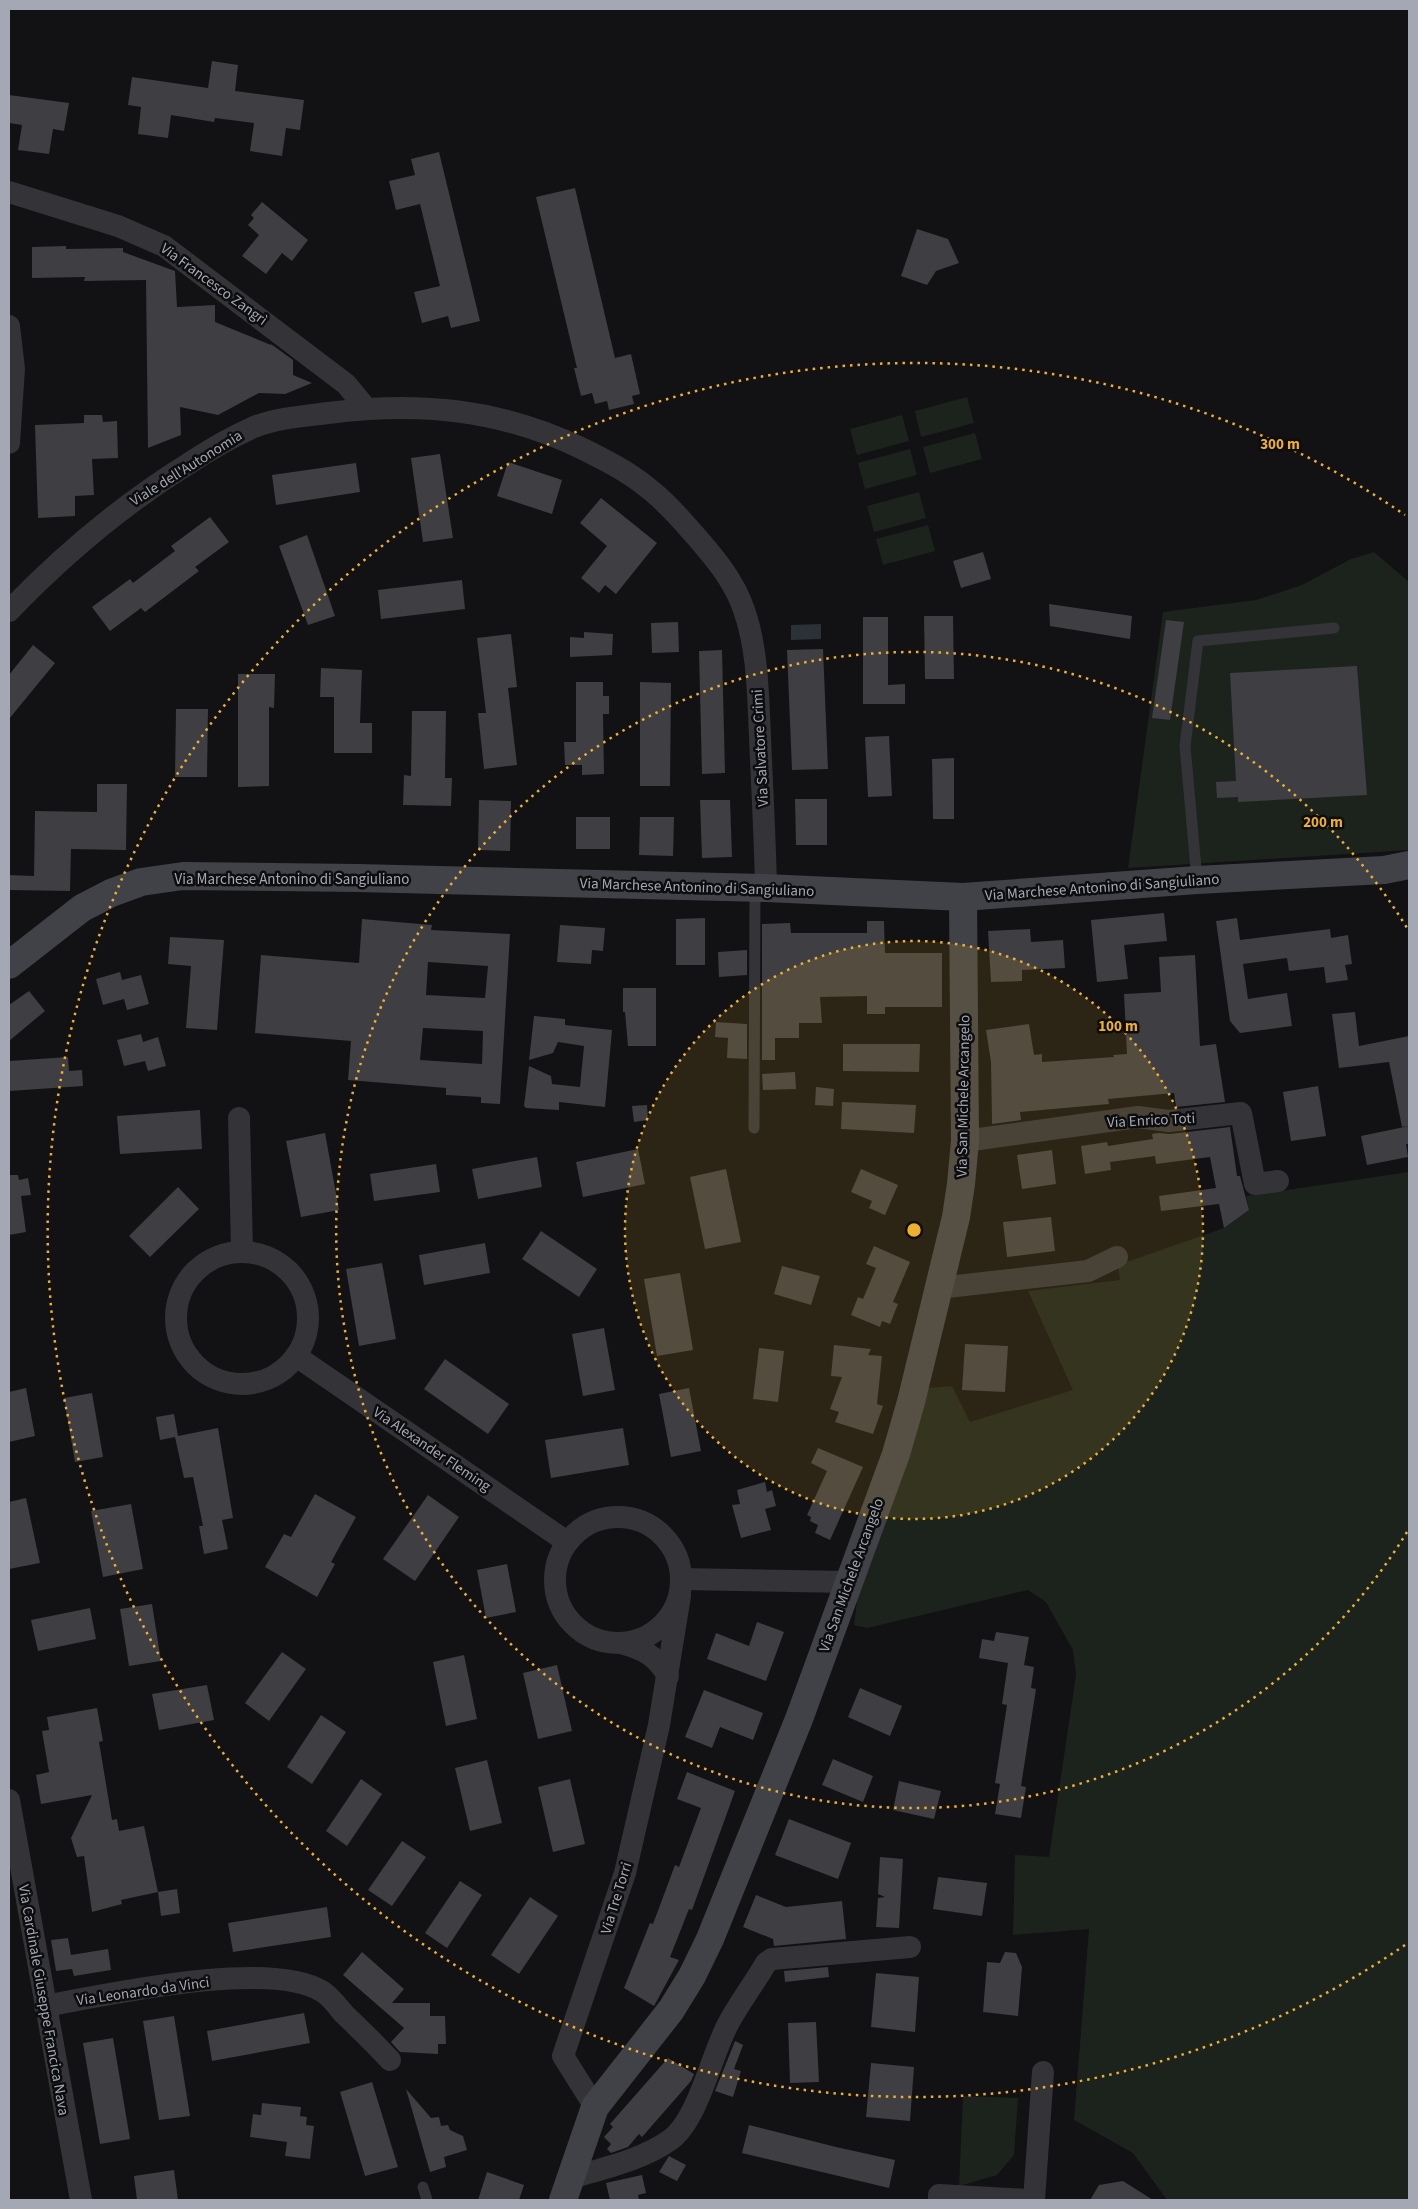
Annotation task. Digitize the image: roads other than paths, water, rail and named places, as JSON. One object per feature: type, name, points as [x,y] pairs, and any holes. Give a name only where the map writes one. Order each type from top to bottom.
[{"type":"main road","name":"Via Marchese Antonino di Sangiuliano","points":[[9,965],[82,908],[112,893],[141,882],[183,876],[358,878],[761,888],[963,897],[1197,880],[1384,870],[1409,865]]},
{"type":"main road","name":"Via San Michele Arcangelo","points":[[567,2189],[595,2108],[671,2010],[692,1976],[710,1939],[799,1719],[896,1454],[939,1288],[962,1184],[965,1141],[963,897]]},
{"type":"street","name":"Via Francesco Zangrì","points":[[9,192],[118,226],[164,246],[346,384],[366,408]]},
{"type":"street","points":[[9,326],[14,369],[9,443]]},
{"type":"street","name":"Viale dell'Autonomia","points":[[9,611],[73,550],[119,510],[225,441],[257,426],[283,419],[366,408],[419,408],[462,411],[493,417],[527,425],[558,437],[604,459],[647,486],[675,512],[727,574],[744,609]]},
{"type":"street","name":"Via Salvatore Crimi","points":[[744,609],[753,646],[758,686],[761,888]]},
{"type":"street","name":"Via Enrico Toti","points":[[965,1141],[1138,1118],[1169,1121],[1241,1113],[1254,1184],[1278,1181]]},
{"type":"street","points":[[239,1118],[242,1251]]},
{"type":"street","points":[[242,1251],[262,1254],[280,1264],[296,1278],[305,1297],[308,1317],[305,1338],[296,1356],[280,1372],[260,1382],[238,1384],[216,1378],[197,1366],[184,1348],[177,1327],[178,1304],[186,1284],[200,1267],[220,1256],[242,1251]]},
{"type":"street","points":[[939,1288],[1088,1271],[1117,1258]]},
{"type":"street","name":"Via Alexander Fleming","points":[[296,1356],[567,1542]]},
{"type":"street","points":[[668,1676],[681,1588],[678,1557],[666,1538],[648,1523],[627,1516],[604,1517],[583,1526],[567,1542],[560,1556],[556,1571],[555,1587],[559,1603],[572,1622],[590,1637],[606,1642],[637,1641],[652,1634],[669,1618],[681,1588]]},
{"type":"street","points":[[681,1588],[848,1582]]},
{"type":"street","points":[[621,1643],[651,1654],[668,1676]]},
{"type":"street","name":"Via Tre Torri","points":[[595,2108],[563,2056],[625,1873],[659,1725],[668,1676]]},
{"type":"street","name":"Via Cardinale Giuseppe Francica Nava","points":[[9,1800],[80,2200]]},
{"type":"street","points":[[567,2189],[671,2140],[681,2129],[698,2098],[728,2024],[766,1962],[772,1959],[910,1946]]},
{"type":"street","name":"Via Leonardo da Vinci","points":[[45,2006],[173,1984],[246,1979],[286,1979],[323,1992],[390,2060]]},
{"type":"street","points":[[1034,2200],[1043,2072]]},
{"type":"street","points":[[938,2200],[939,2195],[1027,2200]]},
{"type":"lane","points":[[1197,880],[1185,746],[1198,641],[1334,628]]},
{"type":"lane","points":[[754,1128],[761,888]]},
{"type":"lane","points":[[423,2186],[427,2200]]}]
